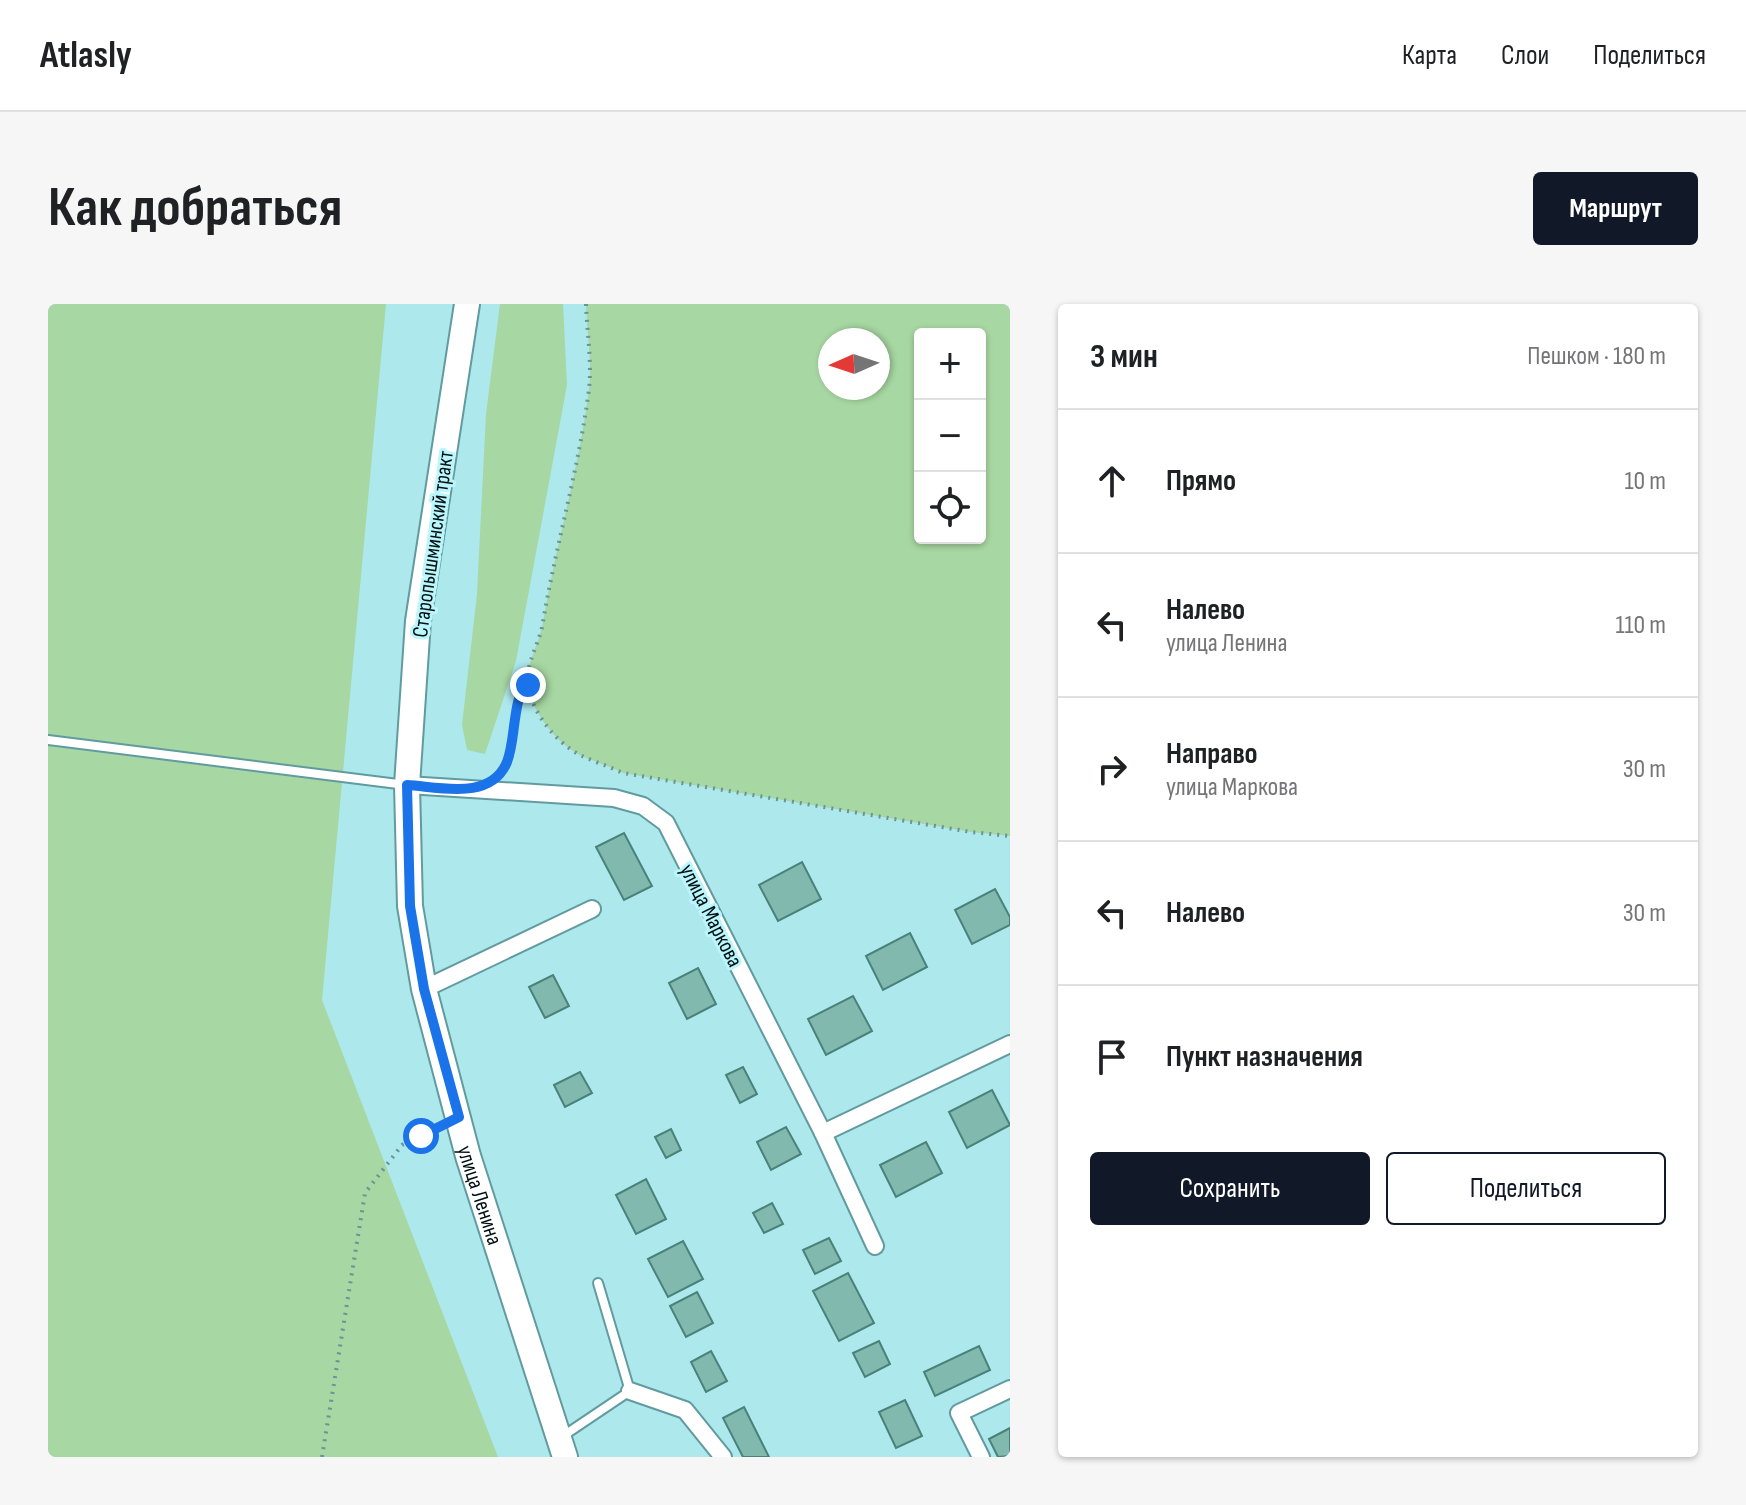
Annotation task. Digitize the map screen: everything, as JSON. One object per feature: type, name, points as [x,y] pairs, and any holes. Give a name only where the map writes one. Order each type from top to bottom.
[{"type":"street","name":"Старопышминский тракт","points":[[407,785],[418,621],[467,304]]},
{"type":"street","name":"улица Маркова","points":[[407,785],[614,798],[643,806],[666,823],[823,1133],[875,1246]]},
{"type":"street","name":"улица Ленина","points":[[407,785],[410,906],[424,989],[468,1156],[562,1448]]},
{"type":"street","points":[[424,989],[592,909]]},
{"type":"street","points":[[823,1133],[1010,1044]]},
{"type":"street","points":[[981,1457],[959,1413],[1010,1389]]},
{"type":"street","points":[[630,1391],[685,1410],[723,1457]]},
{"type":"lane","points":[[48,740],[407,785]]},
{"type":"lane","points":[[562,1448],[630,1391],[598,1283]]},
{"type":"path","points":[[586,304],[589,387],[568,506],[554,556],[542,629],[530,666],[528,685],[537,711],[551,730],[577,753],[623,773],[1010,836]]},
{"type":"path","points":[[476,789],[496,778],[507,762],[518,701],[528,685]]},
{"type":"path","points":[[322,1457],[365,1193],[402,1145],[459,1117]]},
{"type":"green space","points":[[48,304],[386,304],[322,1000],[498,1457],[48,1457]]},
{"type":"green space","points":[[500,304],[563,304],[567,385],[516,661],[485,754],[467,750],[462,725],[477,594],[486,414]]},
{"type":"green space","points":[[586,304],[1010,304],[1010,836],[623,773],[578,754],[561,742],[546,725],[535,707],[527,679],[541,630],[585,418],[590,358]]},
{"type":"building","points":[[624,833],[652,886],[624,900],[596,847]]},
{"type":"building","points":[[802,862],[821,899],[778,921],[759,885]]},
{"type":"building","points":[[995,889],[1010,917],[1010,925],[972,944],[955,910]]},
{"type":"building","points":[[910,933],[927,967],[883,990],[866,956]]},
{"type":"building","points":[[698,968],[716,1004],[687,1019],[669,983]]},
{"type":"building","points":[[553,975],[569,1006],[545,1018],[529,987]]},
{"type":"building","points":[[853,996],[872,1031],[826,1055],[808,1019]]},
{"type":"building","points":[[743,1067],[757,1094],[740,1103],[726,1075]]},
{"type":"building","points":[[580,1072],[592,1093],[565,1107],[554,1085]]},
{"type":"building","points":[[992,1090],[1010,1125],[967,1148],[949,1112]]},
{"type":"building","points":[[786,1127],[801,1154],[771,1170],[757,1142]]},
{"type":"building","points":[[671,1129],[681,1150],[666,1158],[655,1137]]},
{"type":"building","points":[[926,1142],[942,1173],[896,1197],[880,1165]]},
{"type":"building","points":[[646,1179],[666,1219],[636,1234],[616,1195]]},
{"type":"building","points":[[772,1203],[783,1224],[764,1233],[753,1213]]},
{"type":"building","points":[[829,1238],[841,1261],[815,1274],[803,1250]]},
{"type":"building","points":[[683,1241],[703,1279],[668,1297],[648,1259]]},
{"type":"building","points":[[848,1273],[874,1323],[839,1341],[813,1291]]},
{"type":"building","points":[[697,1292],[713,1323],[686,1337],[670,1306]]},
{"type":"building","points":[[879,1341],[890,1364],[865,1377],[853,1353]]},
{"type":"building","points":[[979,1346],[990,1370],[935,1396],[924,1372]]},
{"type":"building","points":[[711,1351],[727,1381],[706,1392],[691,1362]]},
{"type":"building","points":[[905,1400],[922,1436],[896,1448],[879,1412]]},
{"type":"building","points":[[744,1407],[769,1457],[743,1457],[723,1418]]},
{"type":"building","points":[[1010,1428],[1010,1456],[998,1457],[989,1439]]},
{"type":"route","points":[[421,1136],[459,1117],[424,989],[410,906],[407,785],[476,789],[496,778],[507,762],[518,701],[528,685]]}]
